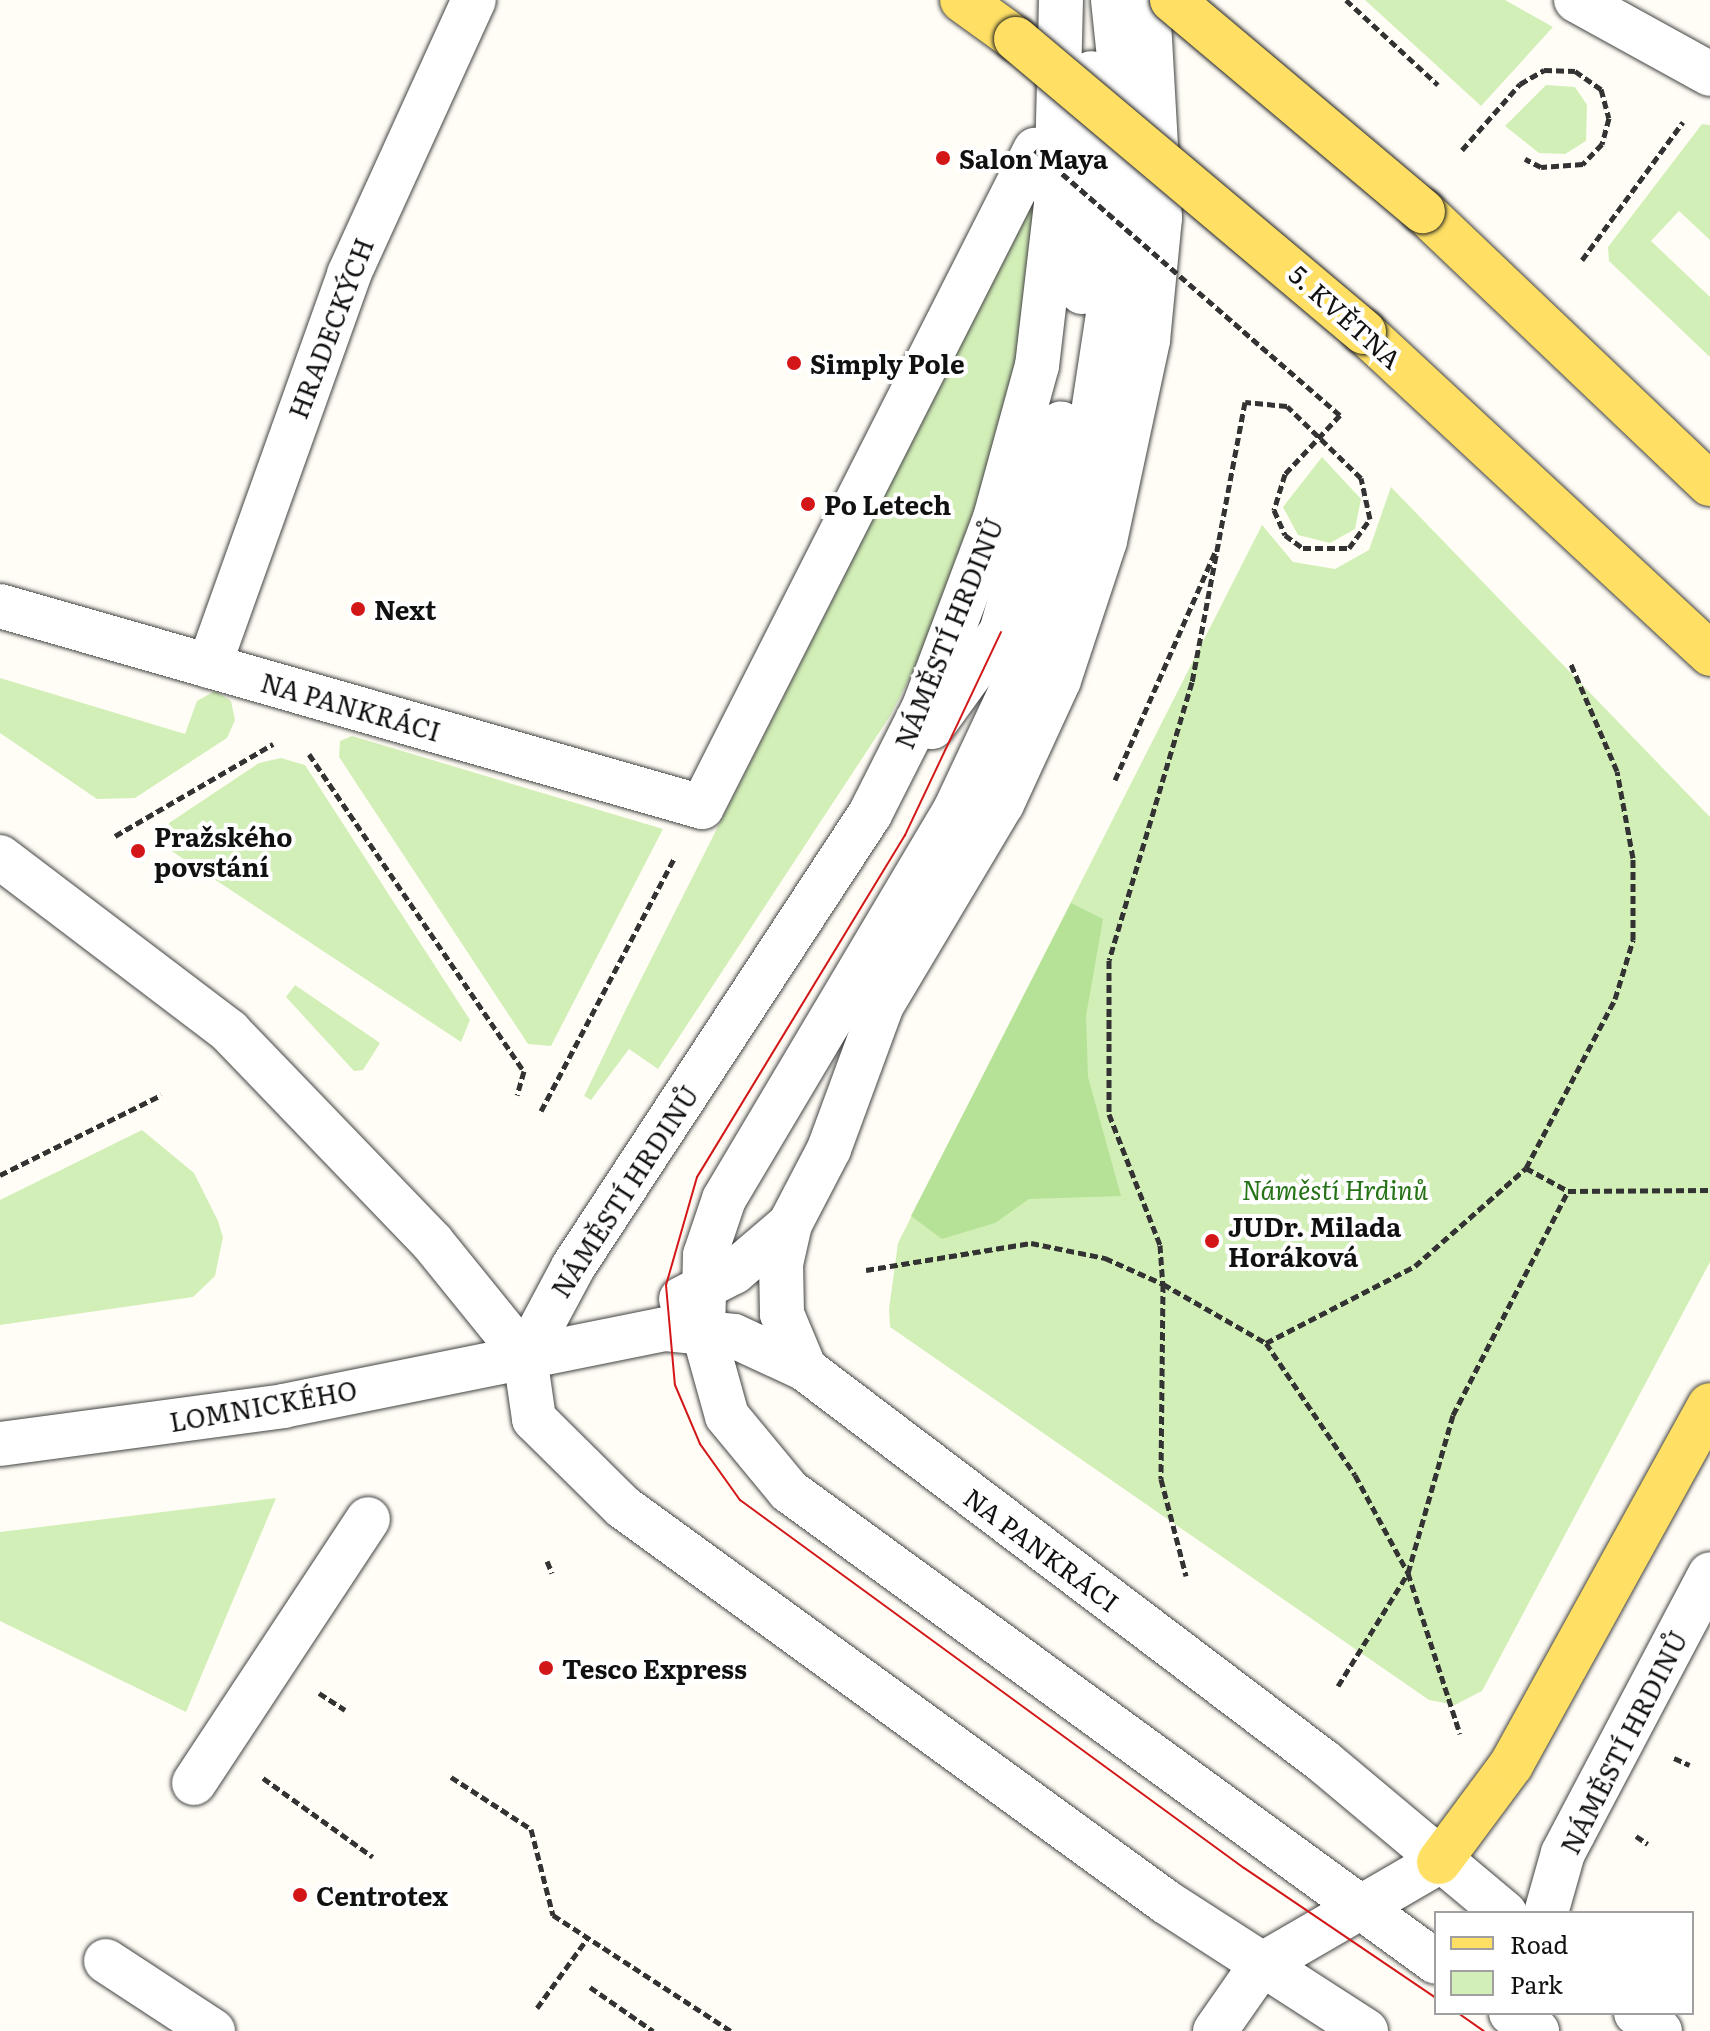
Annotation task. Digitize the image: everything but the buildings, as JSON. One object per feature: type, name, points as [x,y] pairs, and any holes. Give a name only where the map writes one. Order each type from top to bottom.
[{"type":"main road","name":"5. KVĚTNA","points":[[962,0],[1016,39],[1364,332],[1710,654]]},
{"type":"main road","points":[[1172,0],[1423,211],[1710,484]]},
{"type":"main road","points":[[1648,596],[1710,681]]},
{"type":"main road","points":[[1439,1862],[1511,1765],[1710,1405]]},
{"type":"street","name":"HRADECKÝCH","points":[[209,666],[349,274],[474,0]]},
{"type":"street","name":"NÁMĚSTÍ HRDINŮ","points":[[525,1357],[573,1267],[870,814],[924,707],[964,600],[1037,366],[1056,204],[1061,0]]},
{"type":"street","points":[[870,814],[1001,632],[1033,535],[1068,393],[1085,257],[1094,111],[1086,0]]},
{"type":"street","points":[[1113,0],[1126,124],[1113,289],[1091,425],[1053,574],[998,723],[926,863],[724,1199],[705,1255],[703,1310],[727,1416],[789,1491],[1361,1911],[1434,1961]]},
{"type":"street","points":[[805,1369],[782,1314],[781,1264],[790,1224],[829,1149],[882,1005],[1002,804],[1059,680],[1105,541],[1148,340],[1160,218],[1156,55],[1148,0]]},
{"type":"street","points":[[1156,55],[1163,0]]},
{"type":"street","points":[[1576,0],[1710,74]]},
{"type":"street","points":[[702,807],[1035,150]]},
{"type":"street","points":[[1091,425],[1105,541]]},
{"type":"street","name":"NA PANKRÁCI","points":[[0,606],[702,807]]},
{"type":"street","points":[[0,857],[229,1031],[432,1242],[525,1357],[534,1419],[623,1507],[1261,1965],[1366,2031]]},
{"type":"street","name":"LOMNICKÉHO","points":[[0,1444],[283,1406],[525,1357],[703,1310],[790,1224]]},
{"type":"street","name":"NA PANKRÁCI","points":[[703,1310],[805,1369],[1323,1761],[1439,1862],[1502,1911]]},
{"type":"street","points":[[194,1783],[368,1519]]},
{"type":"street","name":"NÁMĚSTÍ HRDINŮ","points":[[1547,1911],[1563,1853],[1710,1574]]},
{"type":"street","points":[[1215,2031],[1261,1965],[1361,1911],[1439,1862]]},
{"type":"street","points":[[106,1961],[213,2031]]},
{"type":"street","points":[[1639,2015],[1660,2031]]},
{"type":"path","points":[[1346,0],[1438,85]]},
{"type":"path","points":[[1462,150],[1520,84],[1544,70],[1575,71],[1601,89],[1609,118],[1602,144],[1583,164],[1541,167],[1525,159]]},
{"type":"path","points":[[1582,260],[1687,116]]},
{"type":"path","points":[[1035,150],[1340,415],[1285,474],[1274,499],[1285,535],[1315,552],[1339,552],[1358,541],[1371,508],[1361,478],[1287,406],[1245,402],[1192,682],[1109,960],[1103,1012],[1109,1114],[1160,1245],[1163,1284],[1161,1479],[1186,1576]]},
{"type":"path","points":[[1115,780],[1221,539]]},
{"type":"path","points":[[1266,1343],[1415,1266],[1526,1168],[1615,999],[1635,909],[1617,771],[1570,662]]},
{"type":"path","points":[[115,836],[280,740]]},
{"type":"path","points":[[303,745],[524,1071],[517,1095]]},
{"type":"path","points":[[541,1111],[702,807]]},
{"type":"path","points":[[0,1175],[161,1095]]},
{"type":"path","points":[[1526,1168],[1568,1191],[1710,1190]]},
{"type":"path","points":[[1338,1686],[1408,1573],[1453,1415],[1568,1191]]},
{"type":"path","points":[[866,1270],[1031,1243],[1105,1258],[1163,1284],[1266,1343],[1355,1475],[1408,1573],[1460,1734]]},
{"type":"path","points":[[547,1561],[552,1573]]},
{"type":"path","points":[[451,1777],[531,1829],[553,1915],[731,2031]]},
{"type":"path","points":[[287,1795],[373,1857]]},
{"type":"path","points":[[537,2008],[587,1939]]},
{"type":"path","points":[[590,1987],[653,2031]]},
{"type":"green space","points":[[1365,0],[1505,0],[1553,27],[1481,106]]},
{"type":"green space","points":[[1546,85],[1575,87],[1587,105],[1586,141],[1565,154],[1539,153],[1505,126]]},
{"type":"green space","points":[[1702,124],[1710,125],[1710,240],[1679,211],[1651,241],[1710,297],[1710,357],[1609,261],[1608,247]]},
{"type":"green space","points":[[1035,198],[1008,426],[948,604],[890,716],[658,1069],[629,1049],[591,1100],[584,1096],[627,1007]]},
{"type":"green space","points":[[1322,457],[1361,499],[1355,529],[1330,543],[1298,535],[1283,507]]},
{"type":"green space","name":"Náměstí Hrdinů","points":[[1391,487],[1710,817],[1710,1262],[1482,1691],[1455,1705],[1429,1700],[890,1327],[889,1309],[898,1243],[1262,525],[1293,562],[1335,569],[1369,550]]},
{"type":"green space","points":[[0,678],[185,734],[197,701],[215,691],[231,701],[235,720],[227,738],[135,798],[97,799],[0,733]]},
{"type":"green space","points":[[352,736],[663,829],[551,1046],[528,1044],[339,757],[340,741]]},
{"type":"green space","points":[[281,758],[305,765],[470,1020],[461,1042],[167,848],[169,823],[259,763]]},
{"type":"green space","points":[[1071,903],[1103,919],[1086,1016],[1088,1077],[1121,1196],[1029,1199],[995,1223],[942,1239],[911,1216]]},
{"type":"green space","points":[[295,985],[380,1043],[363,1070],[354,1071],[286,997]]},
{"type":"green space","points":[[142,1130],[194,1173],[218,1221],[223,1237],[215,1276],[193,1297],[0,1325],[0,1200]]},
{"type":"green space","points":[[276,1498],[186,1712],[0,1621],[0,1532]]},
{"type":"tram line","points":[[1001,632],[905,835],[697,1177],[666,1285],[675,1385],[700,1444],[740,1500],[1244,1868],[1434,1997]]},
{"type":"tram line","points":[[1461,2015],[1484,2031]]},
{"type":"place","name":"Salon Maya","points":[[943,158]]},
{"type":"place","name":"Simply Pole","points":[[794,363]]},
{"type":"place","name":"Po Letech","points":[[808,504]]},
{"type":"place","name":"Next","points":[[358,609]]},
{"type":"place","name":"Pražského povstání","points":[[138,851]]},
{"type":"place","name":"JUDr. Milada Horáková","points":[[1212,1241]]},
{"type":"place","name":"Tesco Express","points":[[546,1668]]},
{"type":"place","name":"Centrotex","points":[[300,1895]]}]
